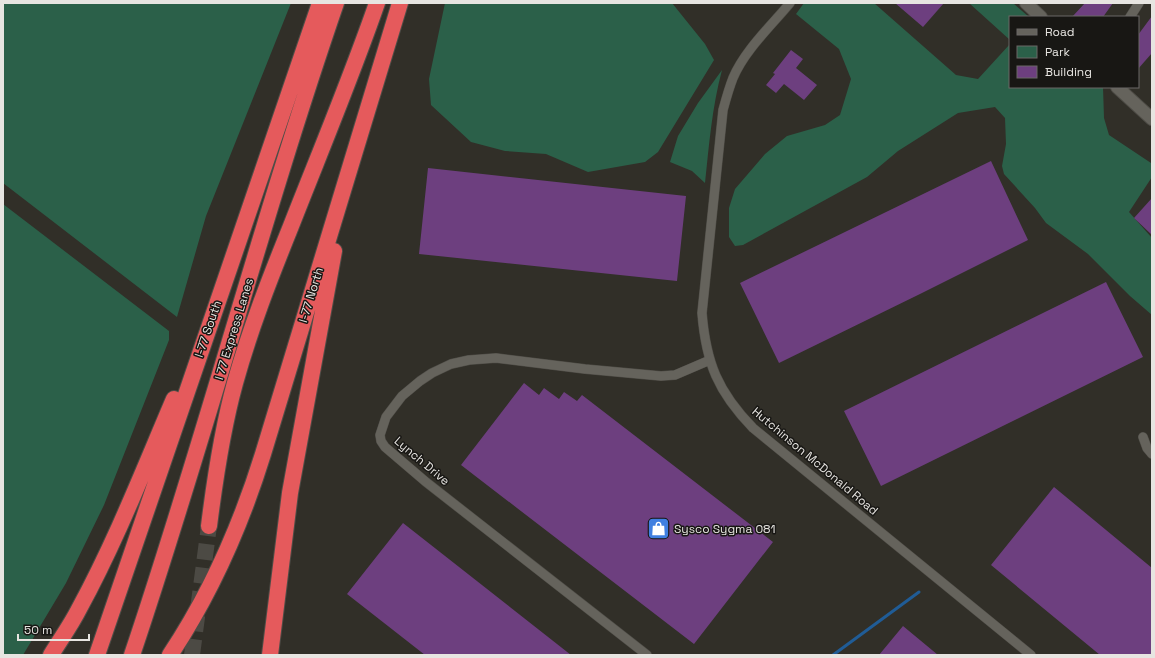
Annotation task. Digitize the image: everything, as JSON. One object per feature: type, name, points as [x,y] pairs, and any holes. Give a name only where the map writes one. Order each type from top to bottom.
[{"type":"highway","name":"I-77 South","points":[[96,655],[320,3]]},
{"type":"highway","name":"I 77 Express Lanes","points":[[132,655],[176,518],[299,115],[336,3]]},
{"type":"highway","name":"I 77 Express Lanes","points":[[209,526],[224,432],[245,349],[256,316],[377,3]]},
{"type":"highway","name":"I-77 North","points":[[170,655],[212,584],[239,524],[256,478],[400,3]]},
{"type":"highway","points":[[270,655],[289,501],[349,172]]},
{"type":"highway","points":[[51,655],[79,610],[118,531],[228,272]]},
{"type":"main road","points":[[1026,3],[1040,16]]},
{"type":"main road","points":[[1118,88],[1152,119]]},
{"type":"street","name":"Hutchinson McDonald Road","points":[[790,3],[752,47],[742,61],[727,93],[723,110],[702,313],[704,334],[715,375],[729,401],[753,428],[1031,655]]},
{"type":"street","points":[[1131,16],[1139,3]]},
{"type":"street","name":"Lynch Drive","points":[[647,655],[426,482],[385,447],[381,441],[380,435],[386,417],[402,396],[432,373],[445,367],[469,360],[496,358],[585,369],[661,376],[675,376],[710,360]]},
{"type":"street","points":[[1143,437],[1147,448],[1152,454]]},
{"type":"green space","points":[[3,3],[291,3],[206,216],[177,317],[3,183]]},
{"type":"green space","points":[[445,3],[672,3],[705,44],[714,60],[658,152],[645,162],[588,172],[546,154],[505,151],[471,142],[431,105],[429,79]]},
{"type":"green space","points":[[804,3],[874,3],[956,75],[978,79],[1009,45],[1009,88],[1103,88],[1104,118],[1109,135],[1151,163],[1152,177],[1129,212],[1152,238],[1152,315],[1130,296],[1088,254],[1046,223],[1035,208],[1004,174],[1002,166],[1006,144],[1005,118],[995,107],[958,113],[898,151],[867,177],[743,245],[735,246],[729,237],[729,208],[735,189],[765,154],[787,136],[825,125],[840,115],[851,79],[839,49],[796,14]]},
{"type":"green space","points":[[969,3],[1013,3],[1028,16],[1009,16],[1009,39]]},
{"type":"green space","points":[[722,70],[713,112],[705,183],[692,171],[670,162],[678,136],[698,103]]},
{"type":"green space","points":[[3,204],[169,331],[169,340],[104,505],[66,583],[23,655],[3,655]]},
{"type":"building","points":[[895,3],[944,3],[923,27]]},
{"type":"building","points":[[1085,3],[1113,3],[1104,16],[1073,16]]},
{"type":"building","points":[[1152,16],[1152,53],[1139,68],[1139,34]]},
{"type":"building","points":[[791,50],[803,59],[796,68],[817,85],[804,100],[784,84],[776,93],[766,85],[775,74],[773,73]]},
{"type":"building","points":[[991,161],[1028,240],[779,363],[740,283]]},
{"type":"building","points":[[428,168],[686,196],[677,281],[419,254]]},
{"type":"building","points":[[1152,198],[1152,235],[1134,218]]},
{"type":"building","points":[[1106,282],[1143,357],[881,486],[844,411]]},
{"type":"building","points":[[524,383],[539,395],[544,388],[559,399],[564,392],[577,401],[582,395],[773,542],[694,644],[461,465]]},
{"type":"building","points":[[1054,487],[1152,568],[1152,655],[1100,655],[991,565]]},
{"type":"building","points":[[403,523],[571,655],[425,655],[347,594]]},
{"type":"building","points":[[903,626],[938,655],[879,655]]},
{"type":"waterway","points":[[833,655],[919,592]]},
{"type":"tunnel","points":[[192,655],[209,526]]},
{"type":"place","name":"Sysco Sygma 081","points":[[658,529]]}]
